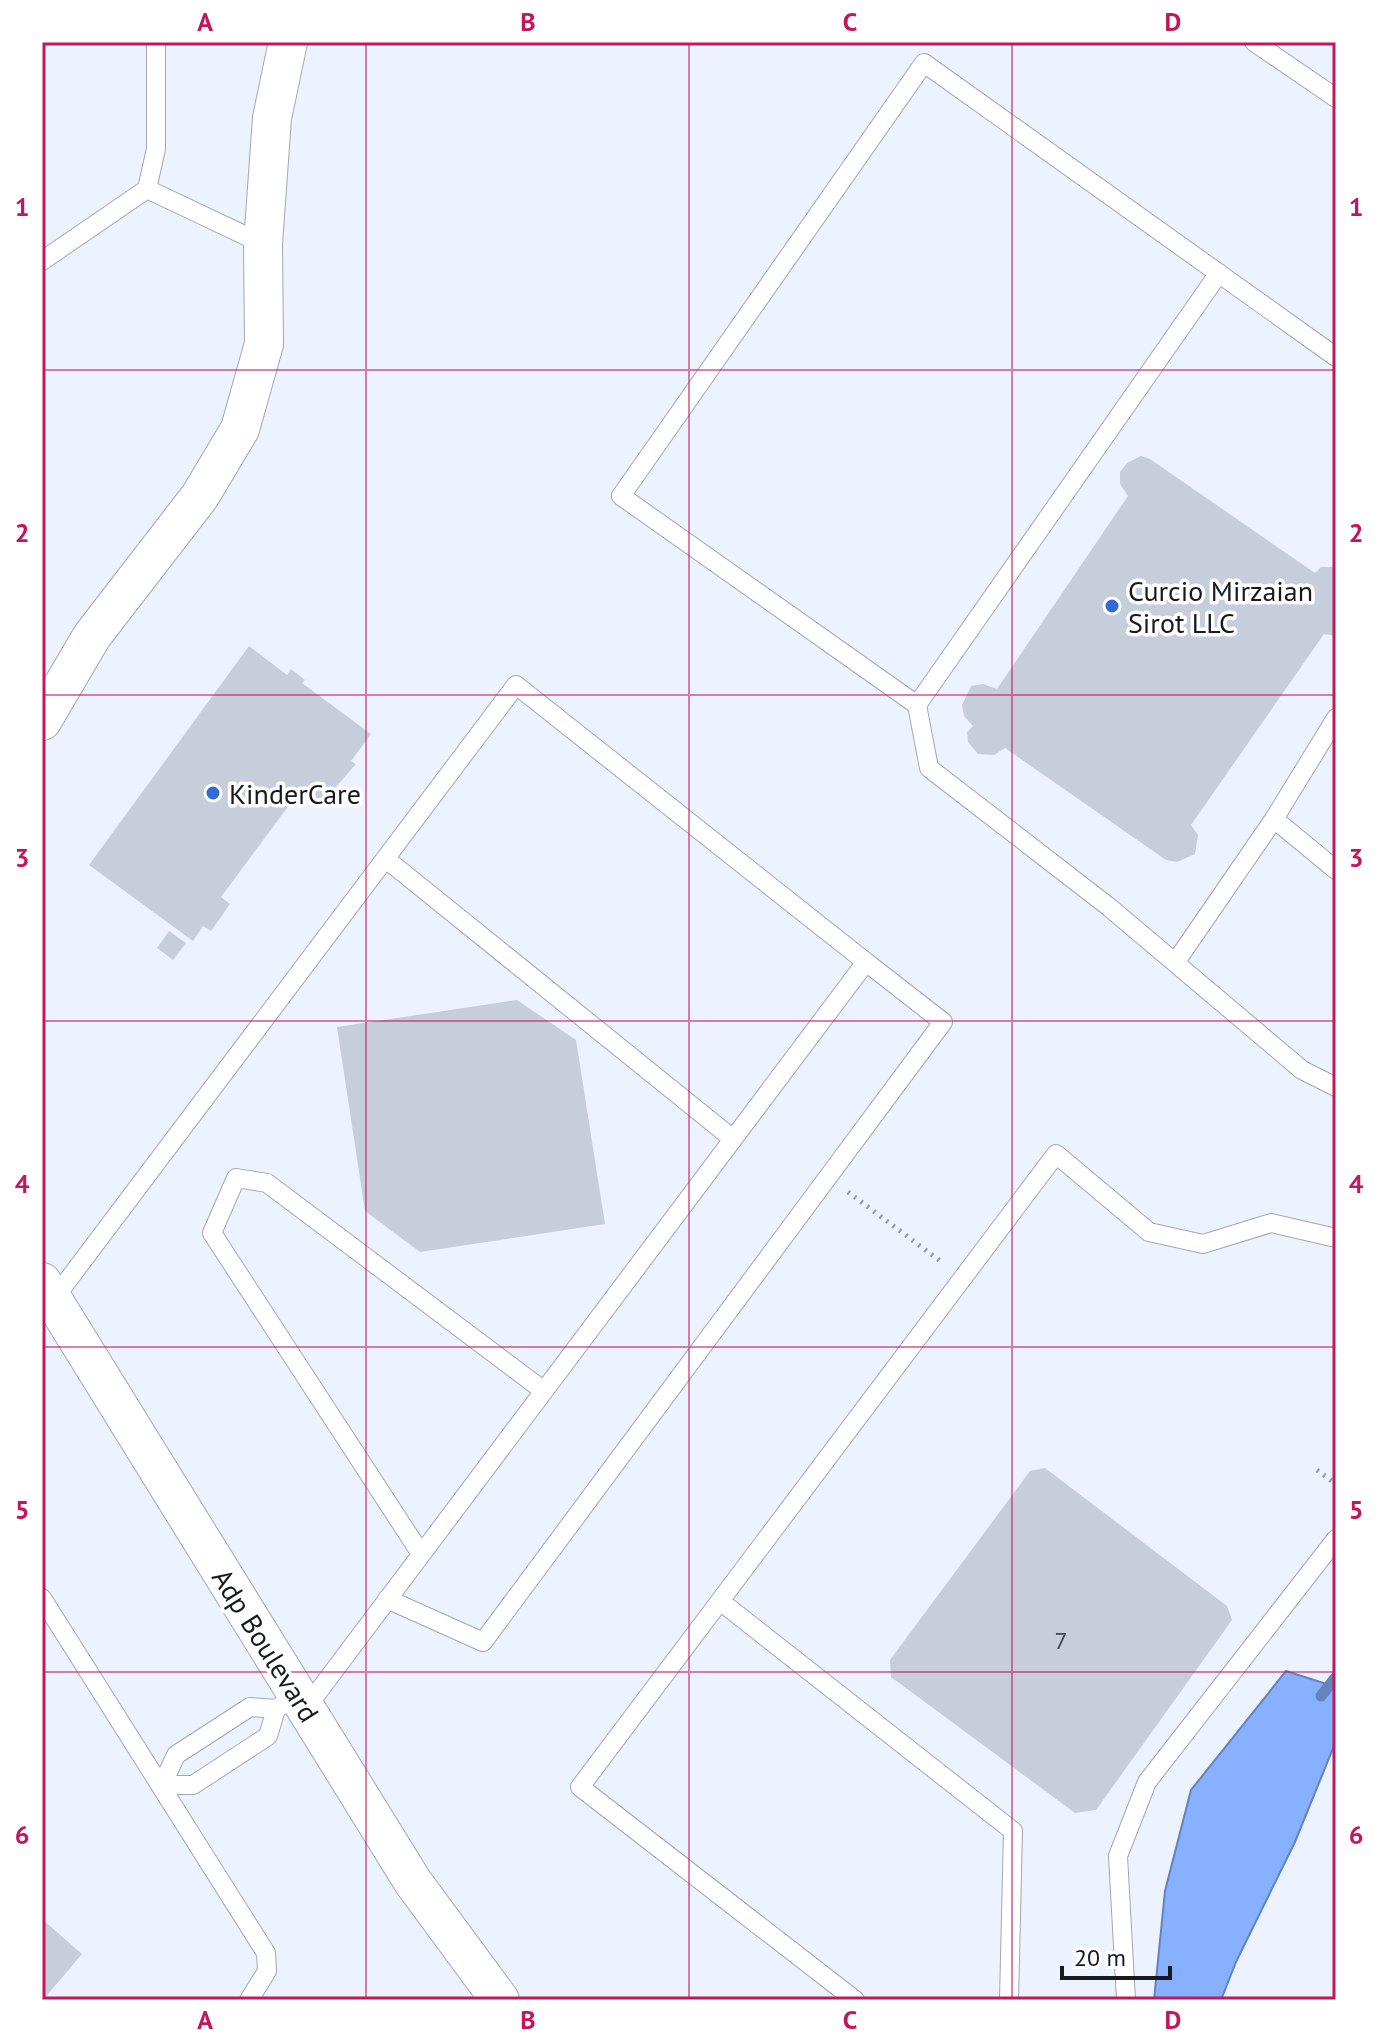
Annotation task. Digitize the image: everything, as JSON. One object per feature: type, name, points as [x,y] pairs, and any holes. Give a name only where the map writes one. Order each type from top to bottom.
[{"type":"street","points":[[42,721],[92,636],[200,496],[240,429],[264,344],[263,244],[272,118],[288,42]]},
{"type":"street","name":"Adp Boulevard","points":[[48,1291],[293,1704],[496,1999]]},
{"type":"lane","points":[[42,261],[147,189],[156,149],[156,42]]},
{"type":"lane","points":[[1254,42],[1336,98]]},
{"type":"lane","points":[[1336,357],[924,63],[621,496],[917,705],[929,768],[1109,907],[1302,1070],[1336,1087]]},
{"type":"lane","points":[[147,189],[263,244]]},
{"type":"lane","points":[[917,705],[1219,273]]},
{"type":"lane","points":[[48,1291],[386,859],[516,685],[943,1022],[483,1642],[387,1599]]},
{"type":"lane","points":[[1175,963],[1274,819],[1336,718]]},
{"type":"lane","points":[[1274,819],[1336,870]]},
{"type":"lane","points":[[386,859],[733,1139]]},
{"type":"lane","points":[[162,1785],[193,1785],[268,1736],[387,1599],[866,962]]},
{"type":"lane","points":[[844,1997],[580,1787],[1056,1154],[1149,1232],[1203,1244],[1271,1223],[1336,1238]]},
{"type":"lane","points":[[421,1554],[212,1233],[236,1178],[267,1183],[544,1391]]},
{"type":"lane","points":[[1126,2000],[1118,1856],[1147,1782],[1336,1539]]},
{"type":"lane","points":[[42,1598],[266,1953],[267,1971],[249,2000]]},
{"type":"lane","points":[[720,1601],[1013,1831],[1009,2000]]},
{"type":"lane","points":[[162,1785],[176,1755],[250,1707],[293,1704]]},
{"type":"path","points":[[828,1177],[963,1277]]},
{"type":"path","points":[[1317,1470],[1336,1484]]},
{"type":"water","points":[[1286,1671],[1336,1687],[1336,1741],[1295,1842],[1236,1962],[1221,2000],[1154,2000],[1165,1891],[1191,1790]]},
{"type":"building","points":[[1141,456],[1150,459],[1315,573],[1321,567],[1336,567],[1336,636],[1324,634],[1191,825],[1198,835],[1195,854],[1177,862],[1166,860],[1005,748],[994,755],[978,754],[968,742],[967,732],[973,726],[964,716],[962,705],[971,686],[983,684],[997,689],[1128,496],[1120,484],[1120,472],[1127,463]]},
{"type":"building","points":[[249,646],[287,675],[291,669],[305,680],[302,683],[371,734],[351,761],[356,764],[321,804],[301,789],[221,897],[230,904],[211,931],[203,926],[193,941],[89,865]]},
{"type":"building","points":[[169,931],[186,943],[173,960],[157,948]]},
{"type":"building","points":[[517,1000],[576,1040],[605,1224],[420,1252],[365,1211],[337,1027]]},
{"type":"building","points":[[1045,1468],[1227,1606],[1232,1620],[1096,1810],[1075,1813],[891,1677],[890,1660],[1030,1471]]},
{"type":"building","points":[[42,1919],[82,1954],[43,2000],[42,2000]]},
{"type":"waterway","points":[[1321,1696],[1336,1677]]},
{"type":"place","name":"Curcio Mirzaian Sirot LLC","points":[[1112,606]]},
{"type":"place","name":"KinderCare","points":[[213,793]]}]
